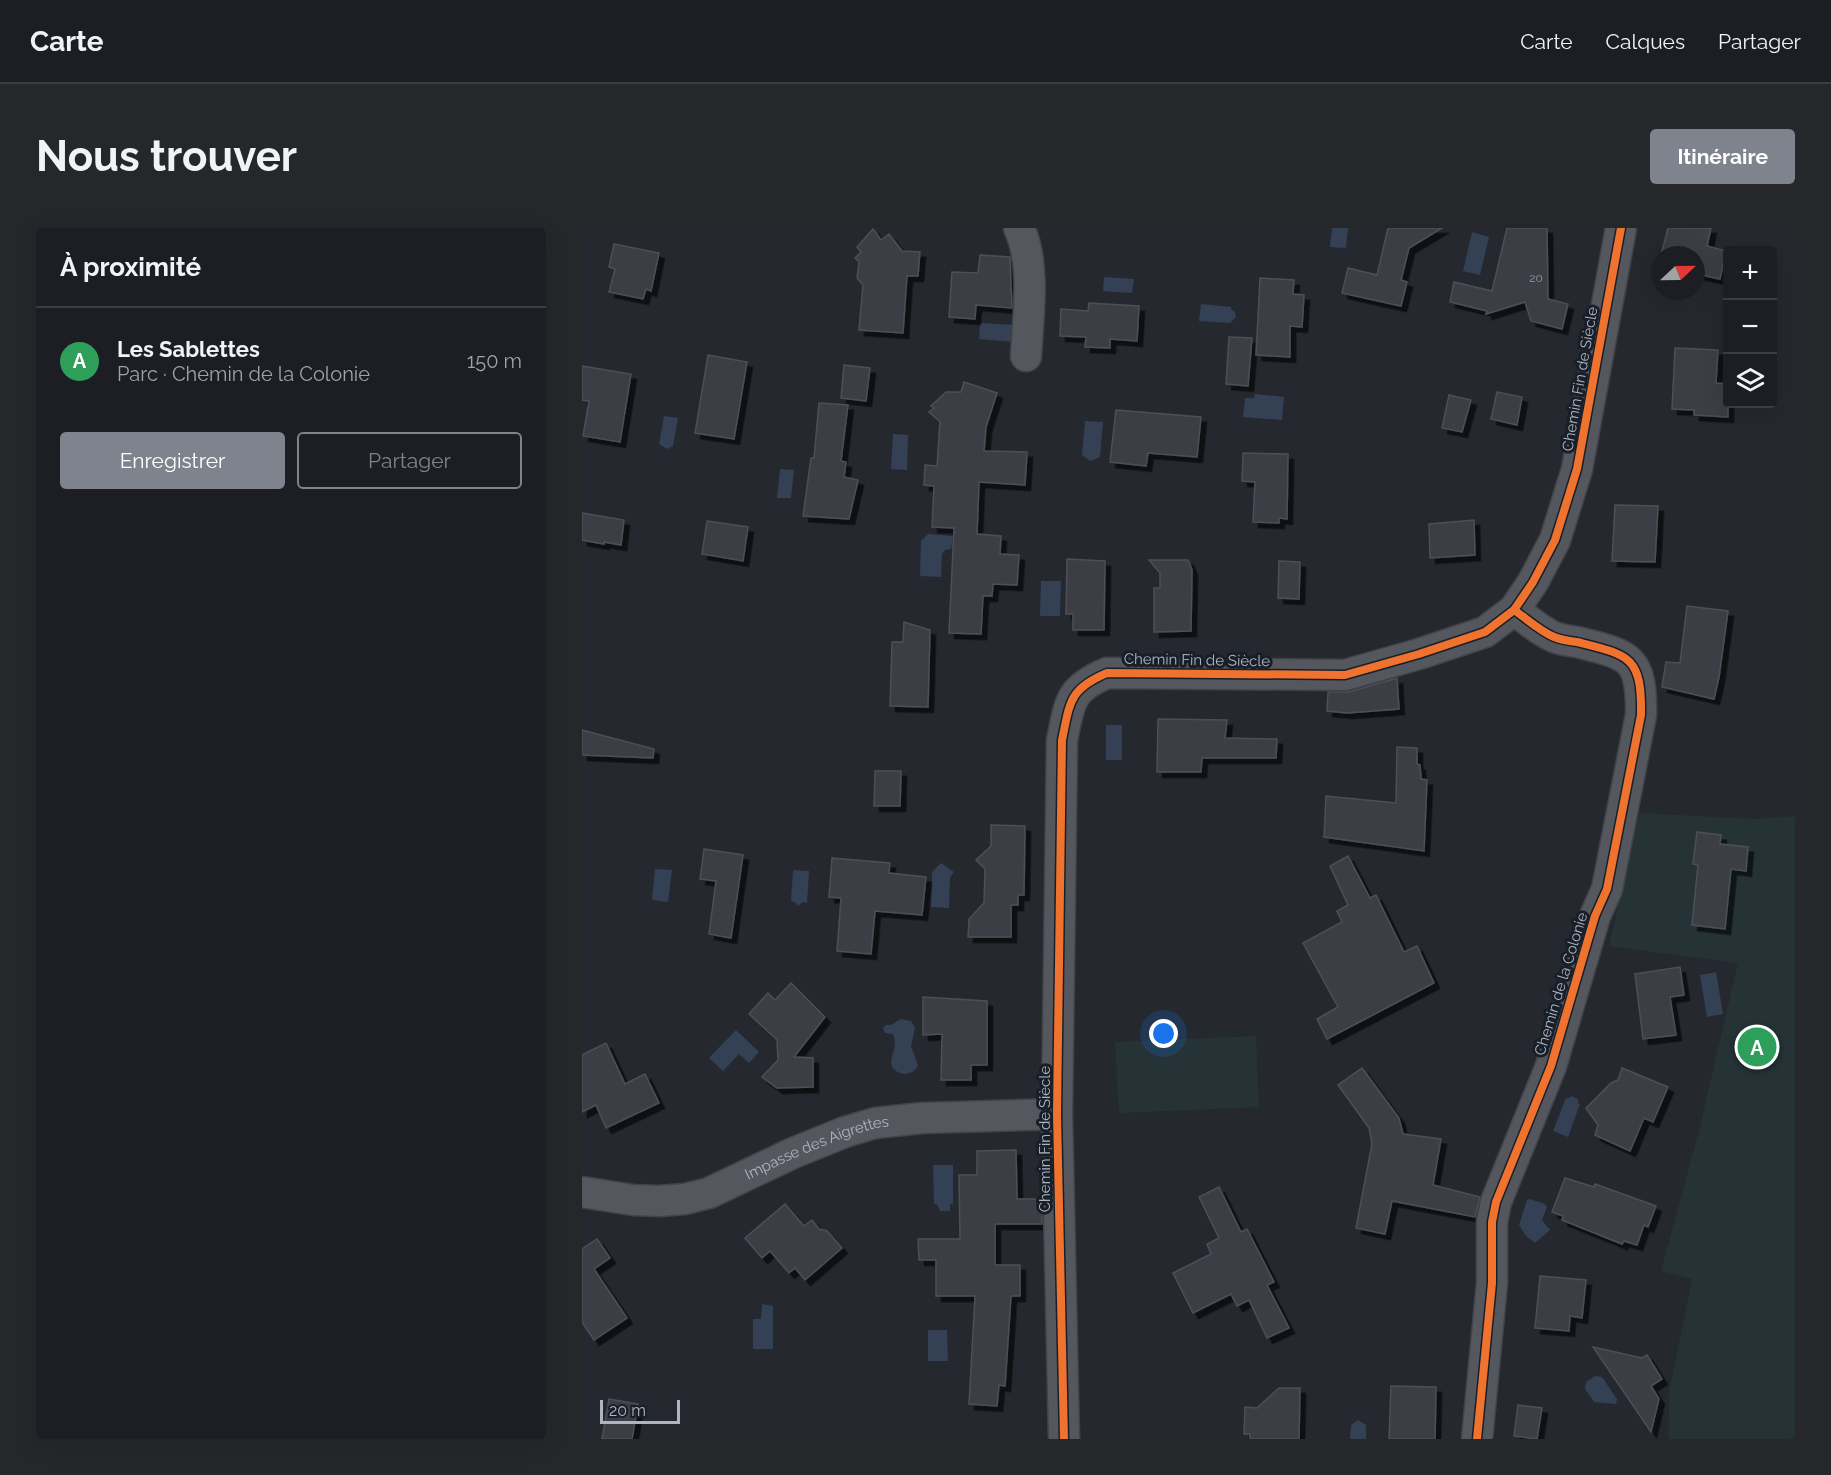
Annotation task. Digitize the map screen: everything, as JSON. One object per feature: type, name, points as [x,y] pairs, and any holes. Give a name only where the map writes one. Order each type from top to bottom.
[{"type":"street","points":[[1019,228],[1027,255],[1029,283],[1026,356]]},
{"type":"street","name":"Chemin Fin de Siècle","points":[[1064,1439],[1057,1114],[1062,740],[1072,698],[1086,681],[1107,673],[1345,675],[1485,632],[1514,610],[1533,582],[1555,540],[1577,469],[1621,228]]},
{"type":"street","name":"Chemin de la Colonie","points":[[1477,1439],[1492,1283],[1492,1222],[1496,1202],[1551,1066],[1595,916],[1606,889],[1641,715],[1642,691],[1639,674],[1629,660],[1613,651],[1553,637],[1514,610]]},
{"type":"street","name":"Impasse des Aigrettes","points":[[582,1192],[633,1200],[685,1199],[709,1193],[793,1153],[845,1132],[875,1123],[922,1118],[1057,1114]]},
{"type":"shaded area","points":[[1639,813],[1754,819],[1795,816],[1795,1439],[1669,1439],[1669,1392],[1692,1279],[1661,1271],[1699,1131],[1738,963],[1609,946]]},
{"type":"shaded area","points":[[1256,1036],[1259,1107],[1119,1113],[1115,1042]]},
{"type":"water","points":[[1332,228],[1348,228],[1346,248],[1330,247]]},
{"type":"water","points":[[1472,232],[1489,237],[1480,275],[1463,271]]},
{"type":"water","points":[[1104,277],[1134,279],[1132,293],[1103,291]]},
{"type":"water","points":[[1201,304],[1231,307],[1236,317],[1230,323],[1199,321]]},
{"type":"water","points":[[980,323],[1015,325],[1014,342],[979,339]]},
{"type":"water","points":[[1255,394],[1284,397],[1282,420],[1243,417],[1245,398],[1254,398]]},
{"type":"water","points":[[664,416],[678,418],[673,446],[667,449],[659,444]]},
{"type":"water","points":[[1085,421],[1103,422],[1100,457],[1090,461],[1082,455]]},
{"type":"water","points":[[893,434],[908,435],[907,470],[891,469]]},
{"type":"water","points":[[780,469],[794,470],[791,498],[777,498]]},
{"type":"water","points":[[928,534],[953,536],[951,549],[945,550],[942,554],[941,577],[920,576],[921,541]]},
{"type":"water","points":[[1041,581],[1061,581],[1060,616],[1040,616]]},
{"type":"water","points":[[1106,725],[1122,725],[1122,760],[1106,760]]},
{"type":"water","points":[[941,863],[954,872],[950,877],[949,908],[931,907],[932,872]]},
{"type":"water","points":[[655,869],[672,870],[668,902],[652,900]]},
{"type":"water","points":[[793,870],[809,871],[807,903],[803,902],[798,906],[791,901]]},
{"type":"water","points":[[1716,972],[1723,1014],[1707,1017],[1700,975]]},
{"type":"water","points":[[901,1019],[911,1021],[915,1028],[911,1046],[918,1065],[916,1069],[906,1074],[892,1067],[895,1039],[893,1034],[885,1033],[883,1028]]},
{"type":"water","points":[[736,1030],[759,1052],[749,1063],[739,1054],[723,1071],[709,1058]]},
{"type":"water","points":[[1571,1096],[1578,1099],[1580,1104],[1568,1137],[1553,1131],[1566,1098]]},
{"type":"water","points":[[933,1165],[953,1165],[953,1204],[950,1204],[950,1211],[940,1211],[937,1204],[934,1204]]},
{"type":"water","points":[[1527,1200],[1545,1204],[1547,1207],[1542,1220],[1550,1230],[1535,1243],[1526,1236],[1519,1225]]},
{"type":"water","points":[[762,1304],[773,1306],[773,1349],[753,1349],[753,1319],[761,1319]]},
{"type":"water","points":[[928,1330],[947,1330],[948,1361],[928,1361]]},
{"type":"water","points":[[1595,1376],[1602,1377],[1617,1399],[1616,1404],[1594,1402],[1585,1389],[1586,1382]]},
{"type":"water","points":[[1358,1420],[1366,1425],[1366,1439],[1350,1439],[1351,1425]]},
{"type":"building","points":[[1388,228],[1442,228],[1409,248],[1401,280],[1407,282],[1401,306],[1342,293],[1348,268],[1377,275]]},
{"type":"building","points":[[1507,228],[1547,228],[1548,299],[1568,304],[1562,329],[1531,321],[1525,302],[1486,314],[1487,311],[1450,302],[1454,282],[1492,291]]},
{"type":"building","points":[[1668,228],[1711,228],[1707,246],[1723,250],[1720,279],[1705,276],[1705,246],[1663,246]]},
{"type":"building","points":[[873,229],[881,240],[889,234],[902,251],[920,252],[918,276],[907,276],[903,333],[859,330],[863,285],[857,278],[859,262],[855,258],[861,252],[857,247]]},
{"type":"building","points":[[614,244],[659,253],[651,291],[646,289],[643,299],[609,292],[615,269],[609,267]]},
{"type":"building","points":[[980,255],[1010,257],[1012,308],[976,305],[975,319],[949,317],[952,272],[978,273]]},
{"type":"building","points":[[1260,278],[1294,280],[1293,294],[1304,295],[1302,327],[1290,326],[1290,357],[1256,355]]},
{"type":"building","points":[[1089,303],[1139,306],[1137,341],[1110,339],[1110,348],[1085,347],[1086,337],[1060,336],[1061,309],[1088,311]]},
{"type":"building","points":[[1229,337],[1252,338],[1248,386],[1226,384]]},
{"type":"building","points":[[1675,348],[1718,350],[1716,383],[1723,384],[1723,408],[1728,408],[1728,417],[1694,415],[1694,410],[1672,409]]},
{"type":"building","points":[[708,355],[747,362],[734,439],[695,433]]},
{"type":"building","points":[[844,365],[870,368],[866,401],[841,398]]},
{"type":"building","points":[[582,366],[631,374],[620,442],[583,436],[589,401],[582,400]]},
{"type":"building","points":[[964,382],[997,393],[986,427],[984,451],[1027,452],[1025,485],[979,482],[977,534],[1001,536],[1000,554],[1019,555],[1017,585],[993,584],[992,596],[983,596],[981,634],[949,633],[954,528],[932,527],[934,486],[924,485],[925,465],[937,466],[940,422],[929,412],[934,408],[931,406],[946,392],[961,392]]},
{"type":"building","points":[[1497,392],[1522,397],[1517,425],[1491,419]]},
{"type":"building","points":[[1449,395],[1471,400],[1462,432],[1442,428]]},
{"type":"building","points":[[819,403],[848,405],[841,461],[846,462],[844,477],[858,480],[849,519],[803,516],[811,458],[814,458]]},
{"type":"building","points":[[1116,410],[1201,417],[1197,457],[1148,453],[1146,466],[1110,462]]},
{"type":"building","points":[[1243,453],[1288,454],[1287,519],[1279,518],[1279,523],[1253,522],[1255,482],[1242,481]]},
{"type":"building","points":[[1615,505],[1658,506],[1655,562],[1612,561]]},
{"type":"building","points":[[582,513],[624,520],[621,545],[582,540]]},
{"type":"building","points":[[1474,520],[1475,555],[1430,558],[1429,524]]},
{"type":"building","points":[[707,521],[748,527],[743,561],[702,554]]},
{"type":"building","points":[[1067,559],[1105,561],[1104,630],[1073,630],[1073,614],[1066,614]]},
{"type":"building","points":[[1149,560],[1188,560],[1192,570],[1191,631],[1154,632],[1154,588],[1160,588],[1160,573]]},
{"type":"building","points":[[1279,561],[1300,562],[1299,599],[1278,598]]},
{"type":"building","points":[[1687,606],[1728,611],[1714,699],[1662,687],[1666,662],[1680,663]]},
{"type":"building","points":[[904,622],[930,630],[928,707],[890,706],[892,642],[903,642]]},
{"type":"building","points":[[1397,678],[1399,709],[1347,713],[1327,711],[1328,692],[1349,692]]},
{"type":"building","points":[[1158,719],[1227,720],[1225,738],[1277,739],[1276,758],[1202,758],[1201,772],[1157,772]]},
{"type":"building","points":[[582,730],[654,749],[653,758],[582,755]]},
{"type":"building","points":[[1397,747],[1417,748],[1417,764],[1420,765],[1421,779],[1427,780],[1424,851],[1324,837],[1326,796],[1396,803]]},
{"type":"building","points":[[875,771],[901,771],[900,806],[874,806]]},
{"type":"building","points":[[991,825],[1025,826],[1024,895],[1018,895],[1018,905],[1011,905],[1011,937],[968,937],[969,919],[984,903],[985,869],[976,860],[991,846]]},
{"type":"building","points":[[1697,832],[1721,835],[1720,844],[1748,847],[1746,871],[1731,869],[1725,929],[1692,925],[1698,865],[1693,864]]},
{"type":"building","points":[[704,849],[743,855],[731,938],[709,934],[716,881],[700,879]]},
{"type":"building","points":[[1348,856],[1370,898],[1376,895],[1404,952],[1417,946],[1434,983],[1327,1039],[1317,1019],[1338,1007],[1303,943],[1342,922],[1337,911],[1348,905],[1330,866]]},
{"type":"building","points":[[832,858],[890,863],[889,873],[926,877],[922,915],[875,911],[871,954],[837,951],[841,898],[829,897]]},
{"type":"building","points":[[1680,967],[1684,995],[1670,997],[1676,1035],[1643,1039],[1635,974]]},
{"type":"building","points":[[791,983],[825,1017],[794,1057],[813,1058],[813,1087],[777,1088],[762,1077],[778,1060],[777,1040],[749,1014],[768,993],[775,1000]]},
{"type":"building","points":[[923,997],[987,1001],[987,1065],[971,1065],[971,1080],[941,1080],[942,1034],[923,1035]]},
{"type":"building","points":[[606,1043],[625,1084],[645,1074],[659,1103],[606,1128],[596,1105],[582,1112],[582,1055]]},
{"type":"building","points":[[1362,1068],[1399,1118],[1403,1134],[1441,1139],[1433,1185],[1480,1197],[1475,1217],[1392,1201],[1385,1234],[1356,1228],[1372,1144],[1369,1128],[1338,1085]]},
{"type":"building","points":[[1622,1068],[1668,1087],[1653,1122],[1644,1118],[1630,1151],[1595,1135],[1598,1125],[1586,1108],[1611,1083],[1618,1080]]},
{"type":"building","points":[[1016,1150],[1017,1199],[1042,1199],[1042,1224],[995,1224],[995,1265],[1020,1265],[1020,1296],[1011,1296],[1005,1386],[999,1385],[997,1406],[969,1404],[975,1296],[936,1296],[936,1260],[919,1260],[918,1239],[960,1239],[959,1175],[977,1175],[977,1151]]},
{"type":"building","points":[[1565,1178],[1594,1187],[1595,1184],[1656,1206],[1648,1227],[1644,1225],[1637,1245],[1624,1241],[1622,1244],[1562,1220],[1563,1216],[1552,1212]]},
{"type":"building","points":[[1219,1187],[1241,1232],[1247,1229],[1274,1282],[1267,1285],[1289,1328],[1267,1338],[1249,1300],[1237,1306],[1231,1294],[1193,1313],[1173,1273],[1211,1254],[1207,1244],[1219,1238],[1199,1197]]},
{"type":"building","points":[[785,1204],[804,1226],[812,1220],[819,1229],[827,1231],[842,1248],[805,1280],[795,1268],[789,1273],[770,1251],[762,1258],[745,1238]]},
{"type":"building","points":[[597,1239],[610,1258],[594,1269],[627,1318],[594,1340],[582,1322],[582,1249]]},
{"type":"building","points":[[1540,1276],[1586,1280],[1582,1318],[1570,1316],[1569,1331],[1535,1328]]},
{"type":"building","points":[[1593,1347],[1642,1358],[1647,1355],[1662,1379],[1651,1386],[1659,1399],[1651,1432]]},
{"type":"building","points":[[1391,1386],[1436,1387],[1435,1439],[1389,1439]]},
{"type":"building","points":[[1279,1388],[1300,1388],[1299,1439],[1250,1439],[1250,1434],[1244,1434],[1245,1407],[1257,1408]]},
{"type":"building","points":[[609,1399],[638,1404],[632,1439],[602,1439]]},
{"type":"building","points":[[1518,1405],[1542,1408],[1537,1439],[1514,1436]]},
{"type":"cycle path","points":[[1064,1439],[1057,1114],[1062,740],[1073,698],[1085,685],[1107,673],[1345,675],[1485,632],[1514,610],[1533,582],[1555,540],[1577,469],[1621,228]]},
{"type":"cycle path","points":[[1477,1439],[1492,1283],[1492,1222],[1496,1202],[1551,1066],[1595,916],[1607,889],[1641,715],[1639,681],[1629,661],[1609,651],[1554,637],[1514,610]]},
{"type":"place","name":"Les Sablettes","points":[[1757,1047]]}]
